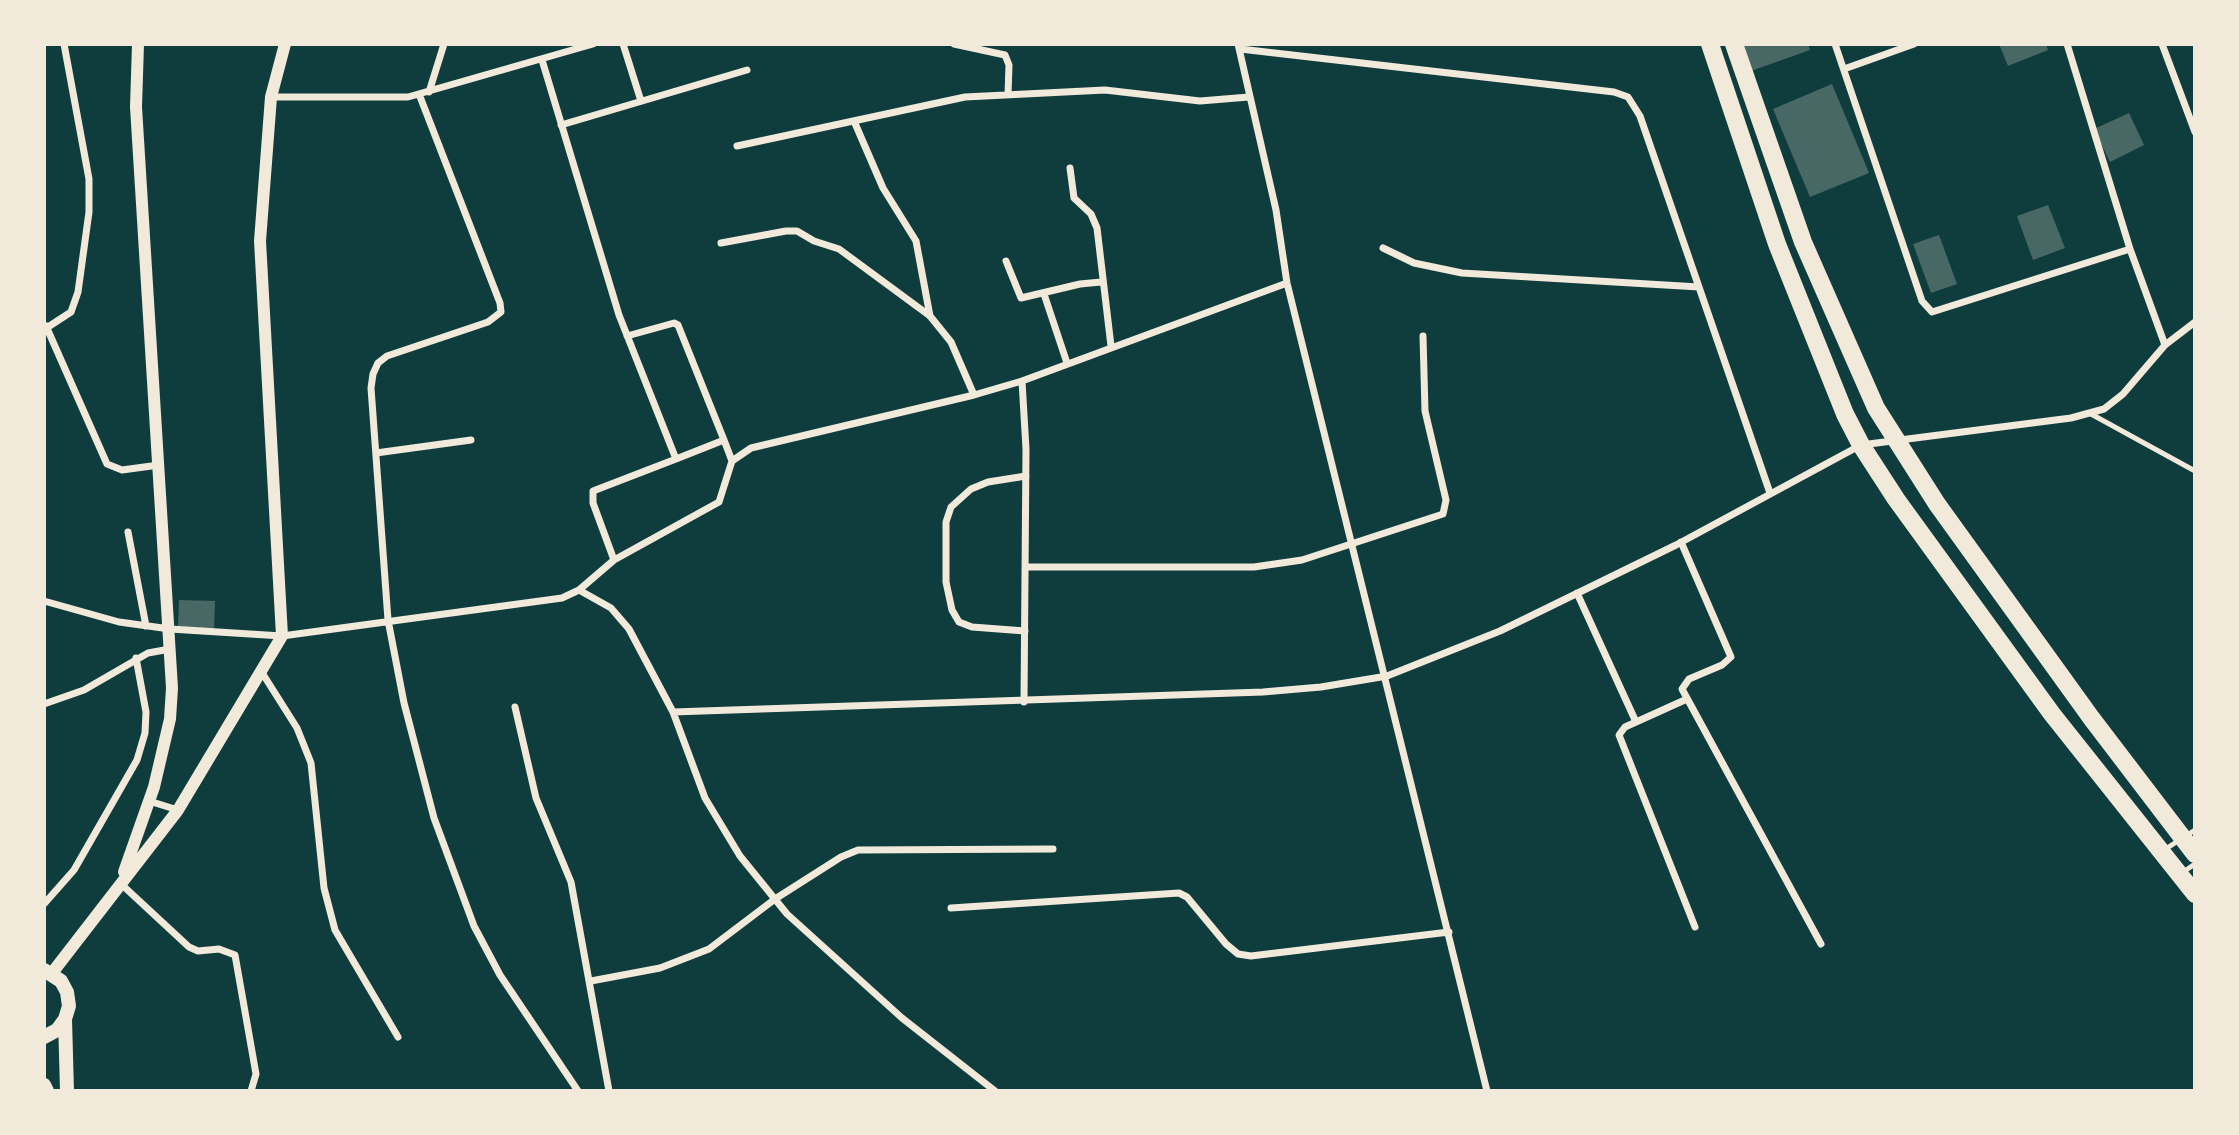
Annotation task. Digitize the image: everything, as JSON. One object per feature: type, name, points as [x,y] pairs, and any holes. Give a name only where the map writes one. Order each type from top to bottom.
[{"type":"main road","points":[[1710,44],[1777,244],[1845,414],[1861,445],[1896,499],[2052,714],[2195,894]]},
{"type":"main road","points":[[1734,44],[1803,242],[1876,408],[1937,504],[2092,719],[2189,834],[2195,853]]},
{"type":"main road","points":[[44,1037],[57,1030],[65,1019],[69,1006],[67,992],[48,972]]},
{"type":"main road","points":[[65,1019],[68,1091]]},
{"type":"main road","points":[[44,1085],[47,1091]]},
{"type":"street","points":[[64,44],[89,179],[89,212],[78,292],[71,312],[46,326],[107,464],[122,470],[159,465]]},
{"type":"street","points":[[120,883],[149,801],[170,719],[170,629],[136,107],[138,44]]},
{"type":"street","points":[[48,972],[178,810],[282,636],[260,241],[271,97],[285,44]]},
{"type":"street","points":[[429,92],[444,44]]},
{"type":"street","points":[[271,97],[388,99],[419,94],[593,44]]},
{"type":"street","points":[[623,44],[641,101]]},
{"type":"street","points":[[954,44],[1005,55],[1009,65],[1008,94]]},
{"type":"street","points":[[1835,44],[1922,301],[1932,312],[2130,248]]},
{"type":"street","points":[[1844,69],[1914,44]]},
{"type":"street","points":[[2067,44],[2130,248],[2165,345]]},
{"type":"street","points":[[2162,44],[2195,132]]},
{"type":"street","points":[[1487,1091],[1387,676],[1370,627],[1287,283],[1276,210],[1239,46],[1600,91],[1628,97],[1640,116],[1770,493]]},
{"type":"street","points":[[542,60],[627,337],[676,459]]},
{"type":"street","points":[[561,125],[747,70]]},
{"type":"street","points":[[737,146],[965,97],[1105,90],[1200,101],[1250,97]]},
{"type":"street","points":[[419,94],[500,303],[500,312],[488,322],[387,356],[378,363],[371,388],[387,620],[404,703],[430,806],[474,926],[500,975],[578,1091]]},
{"type":"street","points":[[854,121],[883,188],[916,241],[930,316]]},
{"type":"street","points":[[1070,168],[1074,198],[1091,214],[1097,228],[1101,282],[1111,345]]},
{"type":"street","points":[[721,243],[786,230],[797,231],[814,241],[839,249],[930,316],[950,342],[974,395]]},
{"type":"street","points":[[1382,248],[1413,263],[1462,273],[1699,287]]},
{"type":"street","points":[[1006,261],[1021,298],[1101,282]]},
{"type":"street","points":[[732,461],[751,449],[1022,381],[1111,345],[1287,283]]},
{"type":"street","points":[[1044,293],[1067,363]]},
{"type":"street","points":[[673,712],[1263,692],[1321,687],[1387,676],[1444,655],[1577,593],[1681,542],[1861,445],[2091,414],[2104,409],[2123,394],[2165,345],[2195,322]]},
{"type":"street","points":[[44,601],[67,610],[146,626],[282,636],[387,620],[544,602],[579,590],[614,560],[719,502],[732,461],[678,325],[674,323],[627,337]]},
{"type":"street","points":[[1025,567],[1254,566],[1302,560],[1443,514],[1446,506],[1427,428],[1423,336]]},
{"type":"street","points":[[1022,381],[1026,477],[1024,702]]},
{"type":"street","points":[[376,453],[471,440]]},
{"type":"street","points":[[614,560],[593,503],[593,491],[724,440]]},
{"type":"street","points":[[1025,631],[972,627],[960,622],[952,610],[946,582],[946,522],[951,507],[971,489],[988,482],[1026,477]]},
{"type":"street","points":[[128,532],[146,626]]},
{"type":"street","points":[[1681,542],[1731,657],[1728,662],[1683,684],[1687,699],[1821,944]]},
{"type":"street","points":[[579,590],[618,615],[673,712],[705,798],[740,856],[775,899],[902,1018],[993,1091]]},
{"type":"street","points":[[1577,593],[1636,722]]},
{"type":"street","points":[[44,704],[95,685],[136,658],[171,649]]},
{"type":"street","points":[[44,904],[74,870],[137,761],[145,733],[146,712],[136,658]]},
{"type":"street","points":[[261,671],[297,728],[311,763],[324,888],[335,930],[398,1037]]},
{"type":"street","points":[[1687,699],[1620,731],[1619,740],[1695,927]]},
{"type":"street","points":[[514,706],[536,798],[571,882],[609,1091]]},
{"type":"street","points":[[149,801],[178,810]]},
{"type":"street","points":[[591,981],[689,959],[709,949],[775,899],[841,857],[858,850],[1054,849]]},
{"type":"street","points":[[120,883],[189,947],[198,951],[219,949],[235,955],[256,1074],[251,1091]]},
{"type":"street","points":[[951,908],[1179,893],[1187,897],[1226,944],[1238,954],[1251,956],[1449,932]]},
{"type":"lane","points":[[2091,414],[2195,471]]},
{"type":"lane","points":[[2162,852],[2189,834]]},
{"type":"lane","points":[[2179,875],[2195,864]]},
{"type":"building","points":[[1740,44],[1808,44],[1810,50],[1751,71]]},
{"type":"building","points":[[1999,44],[2046,44],[2048,50],[2008,66]]},
{"type":"building","points":[[1832,84],[1869,173],[1810,197],[1773,109]]},
{"type":"building","points":[[2129,113],[2144,145],[2110,162],[2094,129]]},
{"type":"building","points":[[2048,205],[2065,248],[2033,260],[2017,216]]},
{"type":"building","points":[[1939,235],[1957,284],[1931,293],[1913,244]]},
{"type":"building","points":[[179,600],[215,601],[214,629],[178,627]]}]
